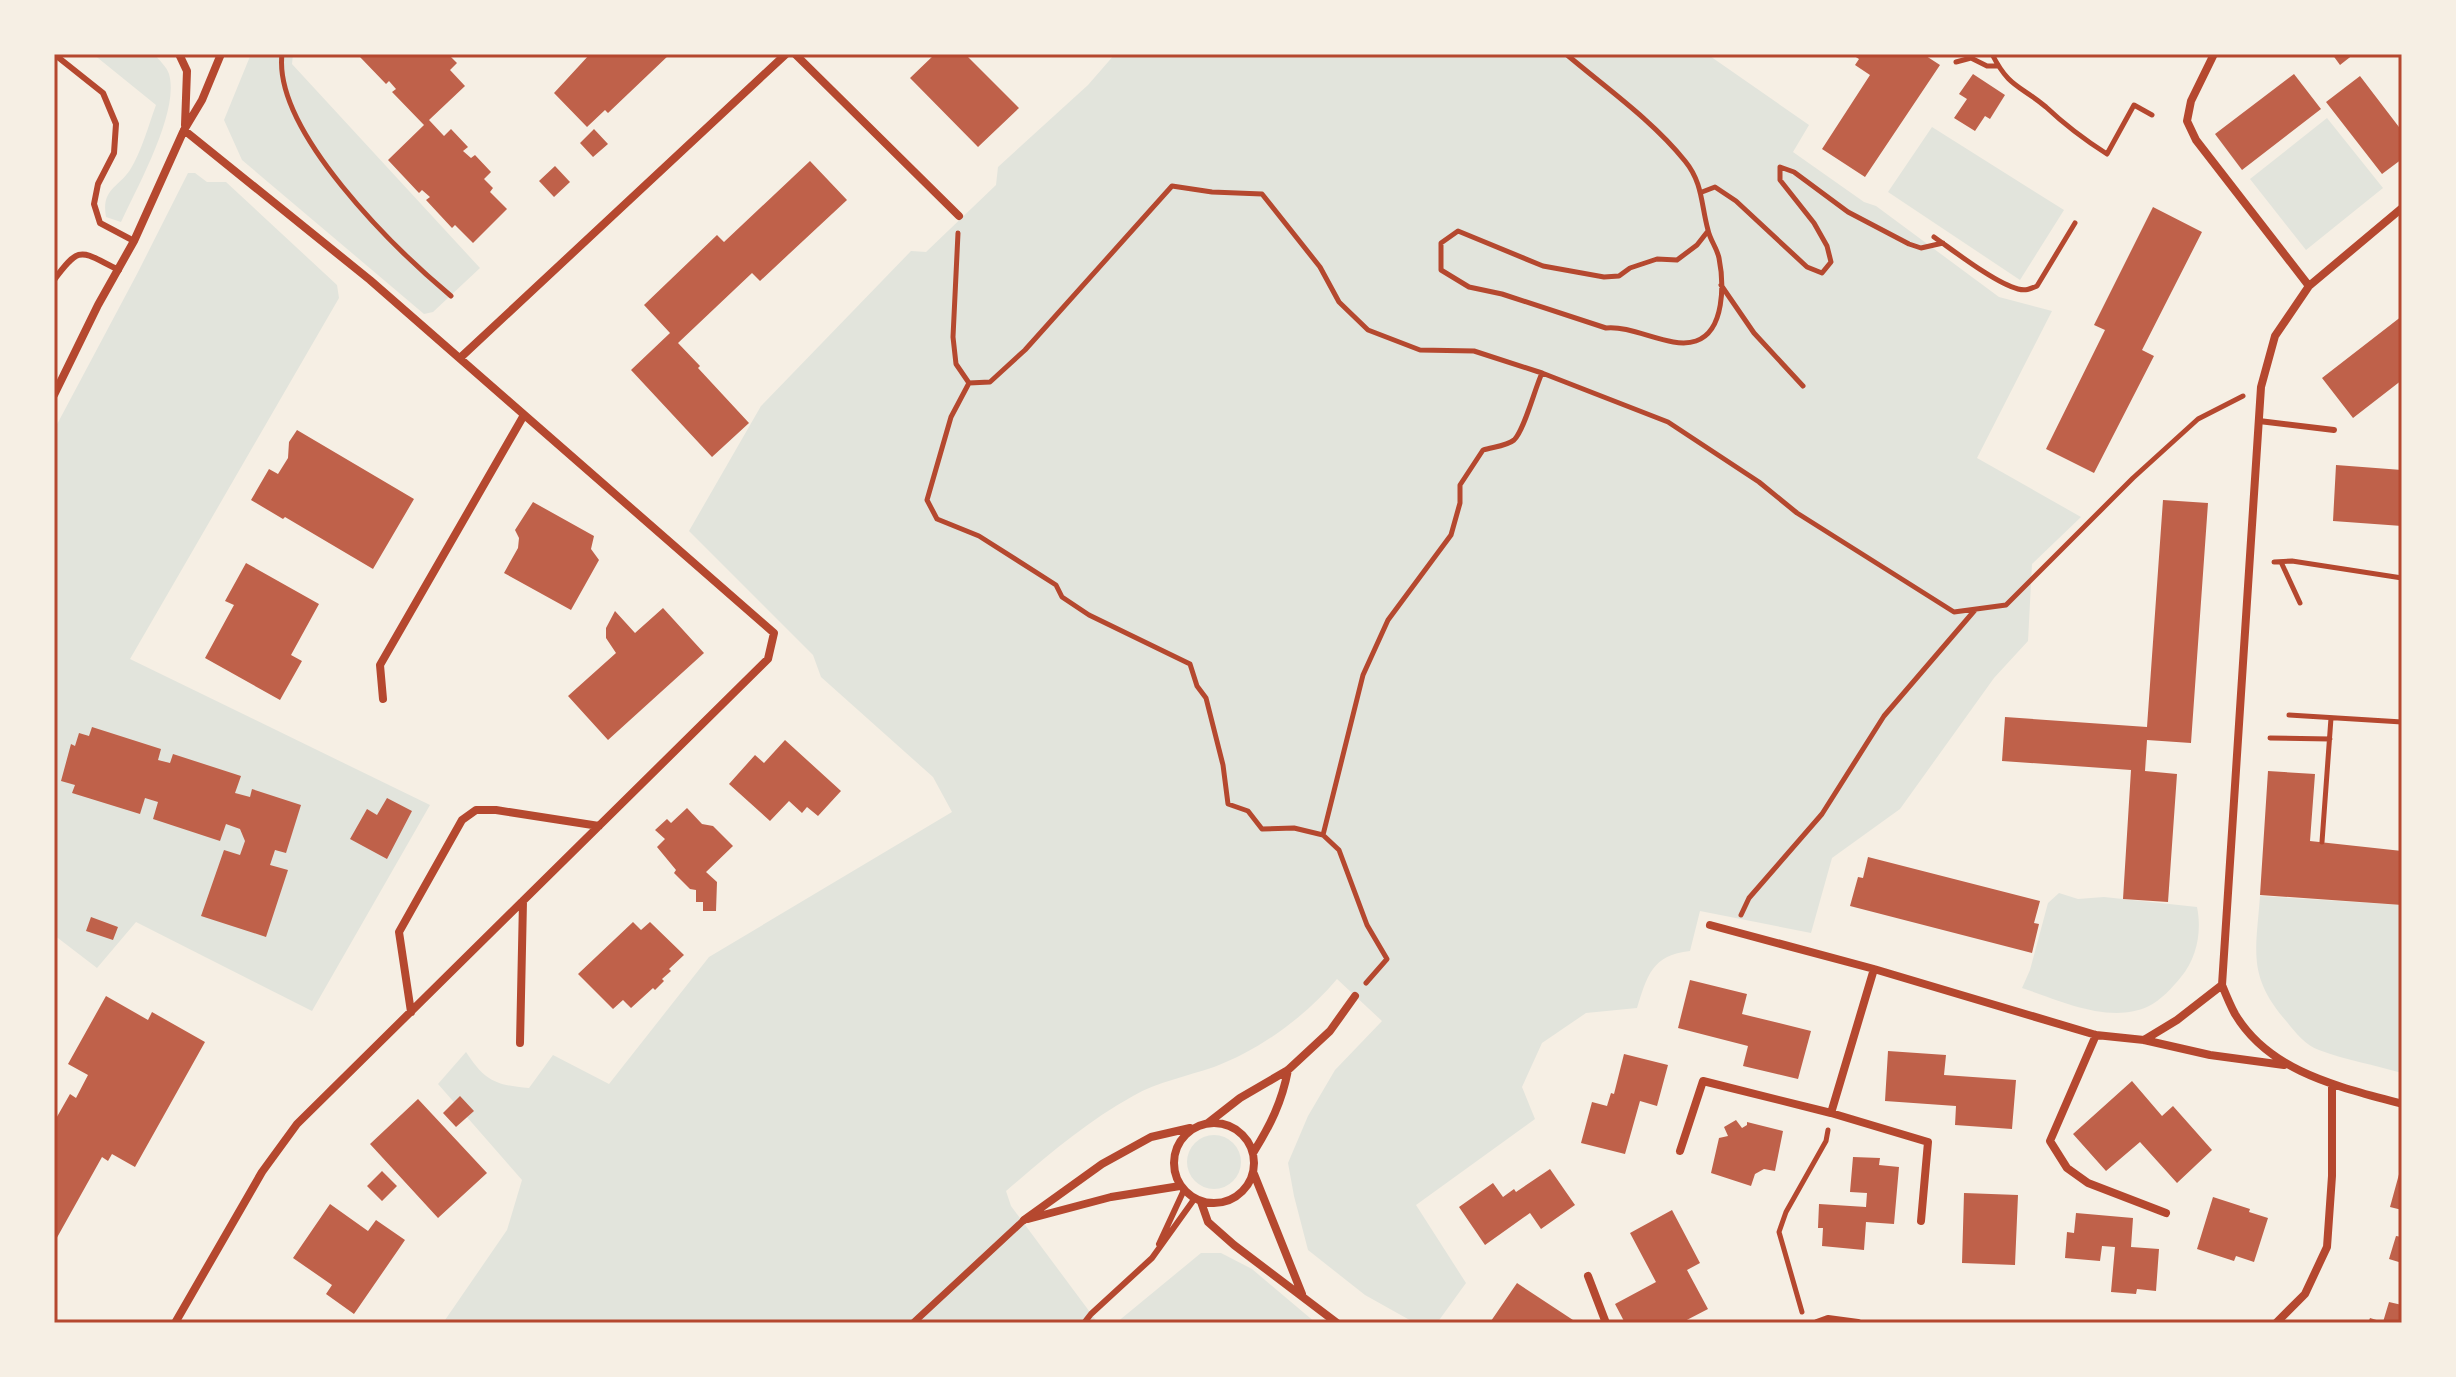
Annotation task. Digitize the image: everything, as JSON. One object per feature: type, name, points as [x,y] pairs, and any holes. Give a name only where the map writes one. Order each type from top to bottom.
[{"type":"street","points":[[179,54],[187,71],[184,130]]},
{"type":"street","points":[[54,395],[98,305],[134,241],[221,54]]},
{"type":"street","points":[[460,358],[786,54]]},
{"type":"street","points":[[795,54],[959,216]]},
{"type":"street","points":[[2214,54],[2191,101],[2187,121],[2196,140],[2309,286]]},
{"type":"street","points":[[175,1323],[262,1172],[297,1124],[768,659],[774,633],[370,280],[184,130]]},
{"type":"street","points":[[2402,208],[2309,286],[2275,336],[2261,387],[2222,985],[2235,1014],[2257,1043],[2289,1066],[2332,1085],[2402,1104]]},
{"type":"street","points":[[383,699],[380,665],[524,415]]},
{"type":"street","points":[[411,1012],[399,932],[462,820],[476,810],[496,810],[599,826]]},
{"type":"street","points":[[520,1043],[523,901]]},
{"type":"street","points":[[1710,925],[1874,969],[2096,1035],[2144,1040],[2210,1055],[2289,1066]]},
{"type":"street","points":[[1831,1113],[1874,969]]},
{"type":"street","points":[[2144,1040],[2177,1020],[2222,985]]},
{"type":"street","points":[[1208,1123],[1240,1098],[1288,1070],[1330,1031],[1355,996]]},
{"type":"street","points":[[2096,1035],[2050,1141],[2067,1168],[2088,1183],[2166,1213]]},
{"type":"street","points":[[1253,1154],[1283,1097],[1288,1070]]},
{"type":"street","points":[[1680,1151],[1703,1081],[1831,1113],[1928,1142],[1921,1221]]},
{"type":"street","points":[[2276,1323],[2305,1294],[2327,1247],[2332,1176],[2332,1085]]},
{"type":"street","points":[[913,1323],[1024,1220],[1102,1164],[1151,1137],[1208,1123],[1221,1123],[1245,1137],[1253,1154],[1254,1174],[1302,1294]]},
{"type":"street","points":[[1195,1127],[1184,1136],[1173,1160],[1174,1174],[1182,1188],[1198,1200],[1214,1204],[1227,1202],[1239,1196],[1254,1174]]},
{"type":"street","points":[[1024,1220],[1111,1197],[1182,1188]]},
{"type":"street","points":[[1198,1200],[1208,1222],[1337,1323]]},
{"type":"street","points":[[1588,1276],[1606,1323]]},
{"type":"street","points":[[1817,1323],[1828,1319],[1858,1323]]},
{"type":"lane","points":[[54,54],[103,93],[116,124],[114,153],[98,184],[94,204],[100,223],[134,241]]},
{"type":"lane","points":[[54,280],[71,257],[84,253],[119,270]]},
{"type":"lane","points":[[2259,421],[2334,430]]},
{"type":"lane","points":[[1152,1258],[1182,1188]]},
{"type":"lane","points":[[1084,1323],[1152,1258],[1198,1200]]},
{"type":"path","points":[[282,54],[280,68],[294,110],[312,146],[375,222],[420,270],[451,296]]},
{"type":"path","points":[[1566,54],[1686,162],[1702,192],[1708,231],[1719,256],[1722,293],[1715,323],[1703,338],[1692,342],[1679,342],[1620,327],[1606,328],[1502,294],[1469,287],[1441,270],[1441,243],[1458,231],[1543,266],[1604,277],[1619,276],[1630,268],[1657,259],[1677,260],[1697,245],[1708,231]]},
{"type":"path","points":[[1992,54],[2010,83],[2045,107],[2078,136],[2107,154],[2134,105],[2152,115]]},
{"type":"path","points":[[1956,62],[1971,58],[1987,66],[1998,66]]},
{"type":"path","points":[[1702,192],[1715,187],[1726,194],[1807,267],[1822,273],[1831,262],[1827,246],[1814,223],[1780,180],[1780,167],[1794,172],[1848,212],[1909,244],[1921,248],[1943,243]]},
{"type":"path","points":[[969,383],[990,382],[1025,350],[1172,186],[1212,192],[1262,194],[1320,267],[1339,302],[1368,330],[1420,350],[1474,351],[1542,373],[1668,422],[1759,482],[1797,513],[1954,612],[2006,605],[2133,478],[2198,419],[2261,387]]},
{"type":"path","points":[[959,216],[953,337],[956,364],[969,383]]},
{"type":"path","points":[[1934,237],[1998,279],[2016,289],[2028,290],[2037,286],[2075,223]]},
{"type":"path","points":[[1721,285],[1754,333],[1803,386]]},
{"type":"path","points":[[1323,835],[1363,675],[1388,620],[1451,535],[1460,503],[1460,485],[1483,450],[1513,441],[1523,426],[1542,373]]},
{"type":"path","points":[[969,383],[951,417],[927,500],[937,519],[979,536],[1056,585],[1062,597],[1089,615],[1190,664],[1197,686],[1206,698],[1223,765],[1228,804],[1248,811],[1262,829],[1294,828],[1323,835],[1339,850],[1367,925],[1387,959],[1355,996]]},
{"type":"path","points":[[2300,603],[2277,562],[2402,578]]},
{"type":"path","points":[[1734,931],[1749,898],[1822,814],[1884,716],[1975,609]]},
{"type":"path","points":[[2289,715],[2402,722]]},
{"type":"path","points":[[2322,842],[2331,718]]},
{"type":"path","points":[[2270,738],[2330,739]]},
{"type":"path","points":[[1805,1323],[1779,1232],[1786,1212],[1826,1141]]},
{"type":"shaded area","points":[[93,54],[154,54],[169,74],[171,90],[163,128],[121,222],[106,217],[106,200],[134,163],[156,105]]},
{"type":"shaded area","points":[[251,54],[293,54],[292,64],[480,268],[433,312],[424,314],[242,160],[224,120]]},
{"type":"shaded area","points":[[1115,54],[1707,54],[1809,125],[1793,152],[1864,202],[1876,206],[1999,297],[2052,311],[1977,458],[2081,517],[2032,564],[2028,641],[1994,678],[1900,809],[1832,858],[1811,933],[1700,911],[1690,951],[1677,953],[1659,962],[1648,977],[1637,1008],[1586,1013],[1542,1043],[1522,1087],[1535,1119],[1416,1205],[1466,1283],[1437,1323],[1415,1323],[1365,1295],[1308,1250],[1288,1163],[1308,1116],[1335,1070],[1382,1021],[1337,979],[1297,1019],[1265,1041],[1231,1060],[1133,1096],[1083,1128],[1006,1191],[1011,1206],[1098,1323],[443,1323],[507,1230],[522,1180],[438,1084],[466,1052],[485,1075],[507,1085],[529,1088],[553,1055],[609,1084],[709,957],[952,812],[933,777],[821,677],[813,655],[689,531],[761,406],[911,251],[926,252],[996,185],[998,167],[1088,85]]},
{"type":"shaded area","points":[[2327,118],[2383,188],[2306,250],[2250,179]]},
{"type":"shaded area","points":[[1932,127],[2064,210],[2020,280],[1888,192]]},
{"type":"shaded area","points":[[188,173],[195,173],[207,182],[226,182],[337,285],[339,298],[130,659],[430,805],[312,1011],[136,922],[97,968],[54,935],[54,430]]},
{"type":"shaded area","points":[[2059,893],[2078,899],[2104,897],[2197,907],[2197,944],[2186,970],[2149,1006],[2118,1013],[2085,1009],[2022,988],[2048,903]]},
{"type":"shaded area","points":[[2260,896],[2402,905],[2402,1073],[2314,1048],[2301,1038],[2274,1006],[2265,991],[2257,963]]},
{"type":"shaded area","points":[[1214,1135],[1233,1143],[1241,1162],[1233,1181],[1214,1189],[1195,1181],[1187,1162],[1195,1143]]},
{"type":"shaded area","points":[[1201,1253],[1221,1253],[1252,1269],[1316,1323],[1116,1323]]},
{"type":"building","points":[[363,54],[448,54],[457,63],[450,70],[465,86],[429,120],[444,136],[451,129],[468,147],[463,151],[471,158],[475,155],[491,172],[484,179],[493,188],[490,192],[507,209],[473,243],[455,225],[452,228],[426,200],[430,197],[422,190],[419,193],[388,160],[424,125],[392,92],[396,89],[389,81],[386,84],[360,57]]},
{"type":"building","points":[[590,54],[670,54],[608,113],[605,110],[587,127],[554,93]]},
{"type":"building","points":[[935,54],[965,54],[1019,108],[978,147],[910,78]]},
{"type":"building","points":[[1851,54],[1923,54],[1940,65],[1865,177],[1822,149],[1870,75],[1855,65],[1859,59]]},
{"type":"building","points":[[2332,54],[2354,54],[2340,65]]},
{"type":"building","points":[[1973,74],[2005,95],[1990,119],[1985,116],[1975,131],[1954,118],[1967,99],[1959,94]]},
{"type":"building","points":[[2294,74],[2321,109],[2242,170],[2215,134]]},
{"type":"building","points":[[2360,76],[2402,131],[2402,159],[2382,174],[2326,102]]},
{"type":"building","points":[[594,129],[608,144],[593,157],[580,143]]},
{"type":"building","points":[[810,161],[847,200],[760,281],[752,273],[678,343],[749,423],[712,457],[631,370],[670,333],[644,305],[717,235],[724,242]]},
{"type":"building","points":[[555,166],[570,182],[554,197],[539,181]]},
{"type":"building","points":[[2153,207],[2202,232],[2142,350],[2154,356],[2094,473],[2046,449],[2105,330],[2094,325]]},
{"type":"building","points":[[2402,316],[2402,380],[2353,418],[2322,378]]},
{"type":"building","points":[[297,430],[414,499],[373,569],[251,500],[269,469],[278,474],[288,458],[289,442]]},
{"type":"building","points":[[2336,465],[2402,470],[2402,526],[2333,521]]},
{"type":"building","points":[[2163,500],[2208,503],[2191,743],[2147,740],[2145,771],[2177,774],[2168,902],[2123,899],[2131,770],[2002,761],[2005,717],[2147,727]]},
{"type":"building","points":[[533,502],[594,536],[591,549],[599,560],[571,610],[504,573],[518,548],[519,538],[515,530]]},
{"type":"building","points":[[246,563],[319,604],[291,655],[302,661],[280,700],[205,658],[234,605],[225,601]]},
{"type":"building","points":[[663,608],[704,653],[608,740],[568,696],[616,653],[606,638],[606,628],[615,611],[635,633]]},
{"type":"building","points":[[92,727],[161,749],[158,760],[170,763],[173,754],[241,776],[235,793],[250,797],[252,789],[301,805],[286,853],[275,850],[270,865],[288,870],[266,937],[201,916],[224,850],[240,855],[245,841],[240,829],[226,824],[220,841],[153,819],[158,802],[145,798],[140,814],[72,793],[75,785],[61,781],[71,744],[75,746],[79,733],[89,736]]},
{"type":"building","points":[[785,740],[841,791],[818,816],[807,807],[802,813],[789,801],[770,821],[729,784],[755,755],[764,763]]},
{"type":"building","points":[[2268,771],[2315,774],[2310,841],[2402,851],[2402,905],[2260,895]]},
{"type":"building","points":[[387,798],[412,811],[387,859],[350,839],[367,809],[377,815]]},
{"type":"building","points":[[687,808],[702,824],[713,826],[733,846],[706,872],[717,882],[716,911],[703,911],[703,902],[696,902],[696,890],[690,889],[674,873],[676,870],[657,847],[665,839],[655,830],[667,819],[671,823]]},
{"type":"building","points":[[1868,857],[2040,901],[2034,923],[2039,924],[2032,953],[1850,906],[1858,877],[1863,878]]},
{"type":"building","points":[[91,917],[118,927],[113,940],[86,931]]},
{"type":"building","points":[[633,922],[641,930],[650,922],[684,955],[669,969],[671,971],[655,990],[653,988],[631,1008],[623,1000],[613,1009],[578,974]]},
{"type":"building","points":[[1690,980],[1747,994],[1742,1014],[1811,1031],[1798,1079],[1743,1066],[1748,1046],[1678,1028]]},
{"type":"building","points":[[106,996],[148,1020],[152,1012],[205,1042],[135,1167],[112,1154],[108,1161],[102,1157],[54,1243],[54,1122],[70,1094],[76,1098],[88,1075],[68,1064]]},
{"type":"building","points":[[1888,1051],[1946,1055],[1944,1075],[2016,1080],[2012,1129],[1955,1125],[1956,1106],[1885,1101]]},
{"type":"building","points":[[1624,1054],[1668,1065],[1657,1106],[1640,1101],[1625,1154],[1581,1143],[1592,1102],[1607,1106],[1611,1093],[1614,1094]]},
{"type":"building","points":[[2132,1081],[2162,1116],[2173,1106],[2212,1150],[2177,1183],[2140,1142],[2106,1171],[2073,1134]]},
{"type":"building","points":[[460,1096],[474,1111],[456,1127],[443,1113]]},
{"type":"building","points":[[418,1099],[487,1173],[438,1218],[370,1144]]},
{"type":"building","points":[[1736,1120],[1742,1128],[1747,1122],[1783,1131],[1775,1171],[1764,1169],[1755,1174],[1751,1186],[1711,1173],[1719,1138],[1728,1136],[1724,1127]]},
{"type":"building","points":[[1853,1157],[1880,1158],[1879,1165],[1899,1167],[1894,1224],[1866,1222],[1864,1250],[1822,1246],[1823,1228],[1818,1228],[1819,1204],[1866,1207],[1867,1193],[1850,1192]]},
{"type":"building","points":[[2402,1168],[2402,1210],[2390,1207]]},
{"type":"building","points":[[1550,1169],[1575,1205],[1541,1229],[1530,1213],[1485,1245],[1459,1207],[1493,1183],[1503,1197]]},
{"type":"building","points":[[382,1171],[397,1186],[382,1201],[367,1186]]},
{"type":"building","points":[[1964,1193],[2018,1195],[2015,1265],[1962,1263]]},
{"type":"building","points":[[2213,1197],[2268,1218],[2254,1262],[2236,1256],[2234,1261],[2197,1249]]},
{"type":"building","points":[[330,1204],[368,1231],[376,1220],[405,1240],[354,1314],[326,1294],[332,1285],[293,1258]]},
{"type":"building","points":[[1672,1210],[1700,1263],[1687,1270],[1708,1309],[1681,1323],[1625,1323],[1615,1304],[1656,1282],[1630,1233]]},
{"type":"building","points":[[2076,1213],[2133,1218],[2131,1247],[2159,1249],[2156,1291],[2137,1289],[2136,1294],[2111,1292],[2115,1247],[2102,1246],[2100,1261],[2065,1258],[2067,1232],[2074,1233]]},
{"type":"building","points":[[2396,1236],[2402,1237],[2402,1263],[2389,1259]]},
{"type":"building","points":[[1517,1283],[1573,1320],[1571,1323],[1491,1321]]},
{"type":"building","points":[[2389,1302],[2402,1305],[2402,1323],[2368,1323],[2370,1318],[2383,1322]]}]
